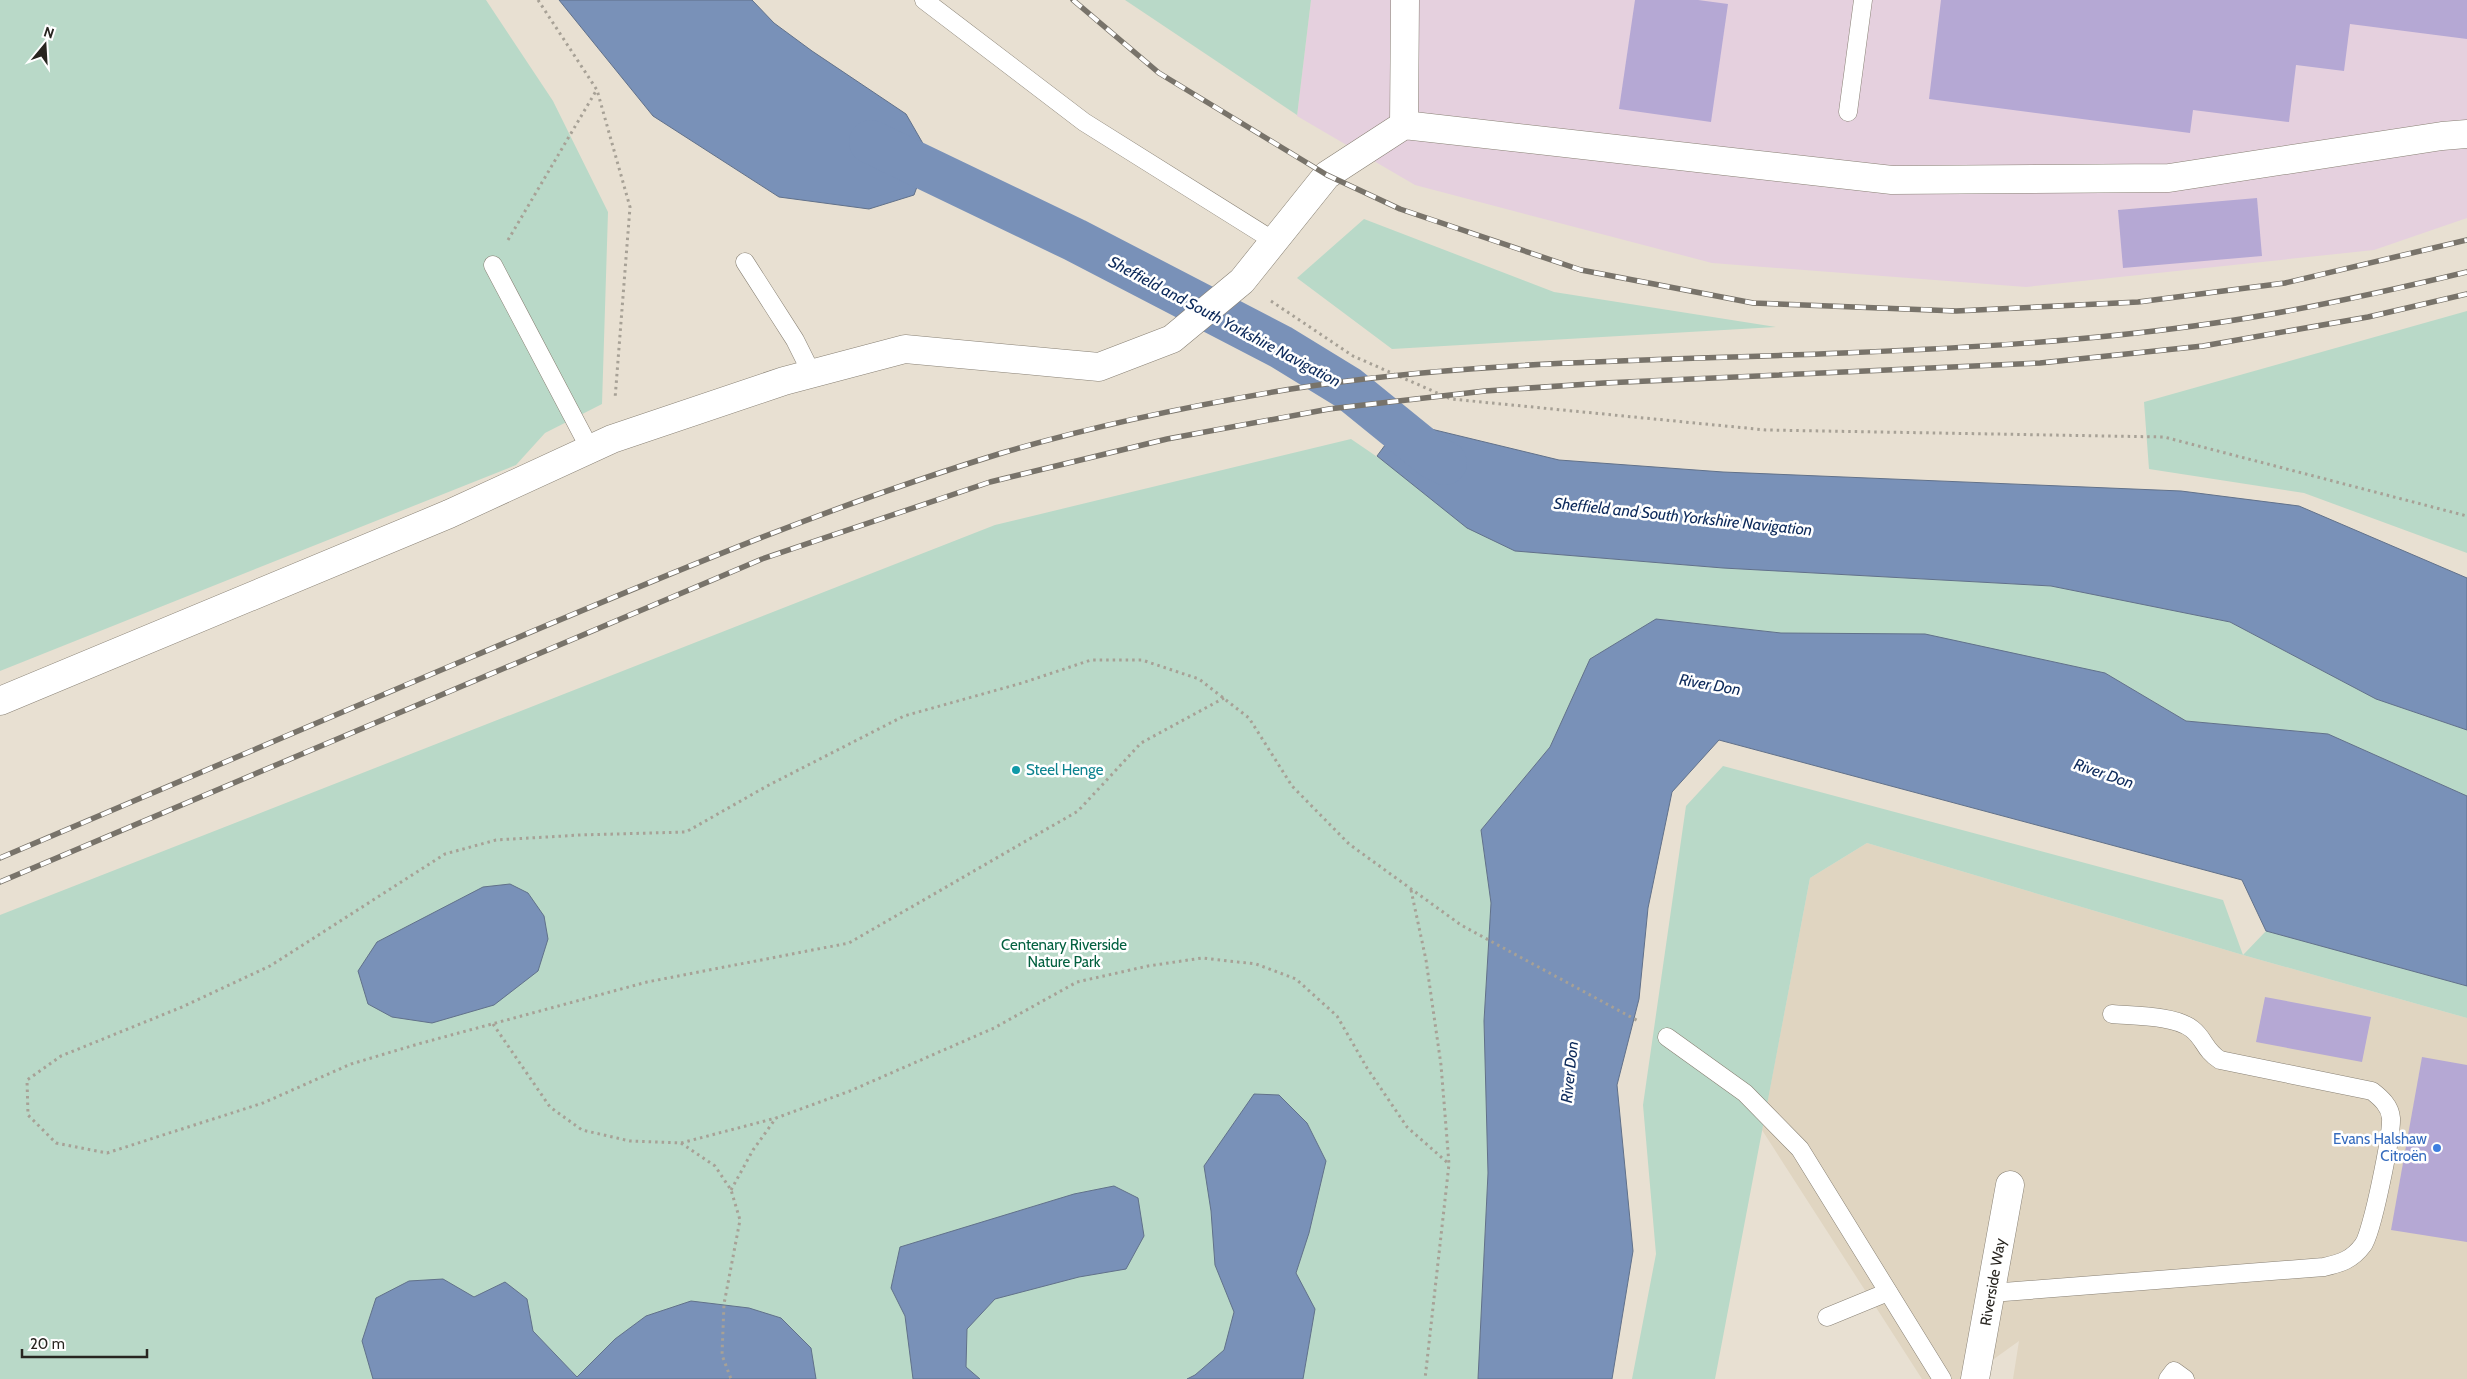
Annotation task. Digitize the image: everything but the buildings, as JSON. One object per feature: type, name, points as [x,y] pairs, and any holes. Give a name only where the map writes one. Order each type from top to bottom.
[{"type":"street","points":[[1404,125],[1405,0]]},
{"type":"street","points":[[0,701],[449,514],[601,444],[812,374],[905,349],[1098,367],[1172,339],[1234,287],[1327,175],[1404,125],[1892,180],[2169,178],[2442,136],[2467,134]]},
{"type":"street","name":"Riverside Way","points":[[1975,1379],[2010,1185]]},
{"type":"lane","points":[[924,0],[1084,122],[1274,241]]},
{"type":"lane","points":[[1848,112],[1863,0]]},
{"type":"lane","points":[[745,262],[795,340],[812,374]]},
{"type":"lane","points":[[493,265],[601,444]]},
{"type":"lane","points":[[1991,1293],[2324,1267],[2349,1261],[2364,1244],[2372,1226],[2391,1118],[2384,1101],[2372,1091],[2220,1060],[2209,1053],[2202,1040],[2191,1028],[2172,1020],[2112,1014]]},
{"type":"lane","points":[[1667,1037],[1744,1093],[1800,1148],[1942,1379]]},
{"type":"lane","points":[[1827,1317],[1888,1292]]},
{"type":"lane","points":[[2168,1379],[2174,1371],[2185,1379]]},
{"type":"path","points":[[538,0],[597,90],[630,207],[601,444]]},
{"type":"path","points":[[493,265],[597,90]]},
{"type":"path","points":[[1234,287],[1353,356],[1451,399],[1766,430],[2164,437],[2467,516]]},
{"type":"path","points":[[1224,698],[1141,743],[1078,811],[849,943],[647,982],[351,1064],[263,1103],[107,1153],[56,1143],[28,1115],[27,1080],[61,1056],[182,1007],[270,966],[445,854],[496,840],[686,832],[767,786],[904,716],[1022,683],[1090,660],[1142,660],[1199,679],[1224,698],[1249,718],[1292,786],[1349,844],[1461,925],[1667,1037]]},
{"type":"path","points":[[1410,889],[1426,960],[1441,1066],[1449,1164],[1426,1379]]},
{"type":"path","points":[[493,1024],[550,1107],[582,1130],[630,1141],[681,1143],[776,1118],[850,1091],[994,1028],[1077,982],[1148,966],[1202,958],[1256,964],[1296,979],[1338,1016],[1367,1068],[1407,1127],[1449,1164]]},
{"type":"path","points":[[731,1190],[753,1150],[776,1118]]},
{"type":"path","points":[[681,1143],[715,1166],[731,1190],[740,1220],[724,1304],[722,1355],[731,1379]]},
{"type":"shaded area","points":[[1311,0],[2467,0],[2467,218],[2374,250],[2026,287],[1712,263],[1415,185],[1297,116]]},
{"type":"shaded area","points":[[1867,843],[2243,955],[2467,1018],[2467,1379],[2013,1379],[2019,1341],[1966,1379],[1922,1379],[1762,1130],[1810,878]]},
{"type":"green space","points":[[0,0],[486,0],[553,101],[608,212],[602,404],[545,433],[516,465],[0,671]]},
{"type":"green space","points":[[1125,0],[1311,0],[1297,116],[1297,115]]},
{"type":"green space","points":[[1364,219],[1554,292],[1776,327],[1392,349],[1297,278]]},
{"type":"green space","points":[[2467,311],[2467,553],[2304,493],[2149,469],[2144,402]]},
{"type":"green space","name":"Centenary Riverside Nature Park","points":[[1351,439],[1515,551],[1723,568],[2051,586],[2230,622],[2376,699],[2467,730],[2467,796],[2328,734],[2186,721],[2105,673],[1657,619],[1590,659],[1550,747],[1481,830],[1491,903],[1484,1021],[1488,1173],[1478,1379],[0,1379],[0,915],[995,525]]},
{"type":"green space","points":[[1723,766],[2223,900],[2243,955],[1867,843],[1810,878],[1715,1379],[1632,1379],[1656,1254],[1643,1105],[1686,806]]},
{"type":"green space","points":[[2266,931],[2467,986],[2467,1018],[2243,955]]},
{"type":"water","points":[[559,0],[752,0],[774,23],[906,114],[929,154],[914,195],[869,209],[779,197],[653,116]]},
{"type":"water","points":[[1402,422],[1559,460],[1723,472],[2181,491],[2299,506],[2467,578],[2467,730],[2376,699],[2230,622],[2051,586],[1723,568],[1515,551],[1467,528],[1377,456]]},
{"type":"water","name":"River Don","points":[[1656,619],[1781,633],[1925,634],[2105,673],[2186,721],[2328,734],[2467,796],[2467,986],[2266,931],[2242,880],[1719,740],[1672,792],[1648,908],[1639,999],[1617,1085],[1633,1251],[1612,1379],[1478,1379],[1488,1173],[1484,1021],[1491,903],[1481,830],[1550,747],[1590,659]]},
{"type":"water","points":[[510,884],[528,893],[544,916],[548,939],[538,971],[494,1005],[432,1023],[392,1017],[368,1004],[358,971],[377,942],[483,887]]},
{"type":"water","points":[[1254,1094],[1279,1095],[1307,1123],[1326,1161],[1309,1233],[1296,1273],[1315,1309],[1303,1379],[1187,1379],[1195,1375],[1224,1350],[1234,1312],[1215,1265],[1211,1211],[1204,1166]]},
{"type":"water","points":[[1114,1186],[1138,1198],[1144,1236],[1126,1269],[1079,1277],[995,1299],[967,1329],[966,1367],[980,1379],[913,1379],[905,1316],[891,1288],[900,1247],[1074,1194]]},
{"type":"water","points":[[443,1279],[474,1297],[505,1282],[527,1299],[533,1331],[577,1377],[615,1339],[646,1316],[691,1301],[749,1308],[781,1318],[811,1348],[816,1379],[373,1379],[362,1341],[376,1298],[409,1281]]},
{"type":"waterway","name":"Sheffield and South Yorkshire Navigation","points":[[871,142],[1075,240],[1281,347],[1348,388],[1433,457],[1445,463]]},
{"type":"railway","points":[[1073,0],[1159,73],[1327,175],[1400,209],[1581,270],[1753,303],[1956,311],[2138,302],[2285,283],[2467,240]]},
{"type":"railway","points":[[0,858],[670,574],[801,522],[1002,453],[1109,425],[1182,409],[1291,389],[1429,372],[1567,363],[1936,349],[2122,335],[2279,313],[2467,272]]},
{"type":"railway","points":[[0,882],[762,559],[990,482],[1167,439],[1329,409],[1485,391],[1604,383],[2040,363],[2203,346],[2368,317],[2467,294]]},
{"type":"place","name":"Steel Henge","points":[[1016,770]]},
{"type":"place","name":"Evans Halshaw Citroën","points":[[2437,1148]]}]
